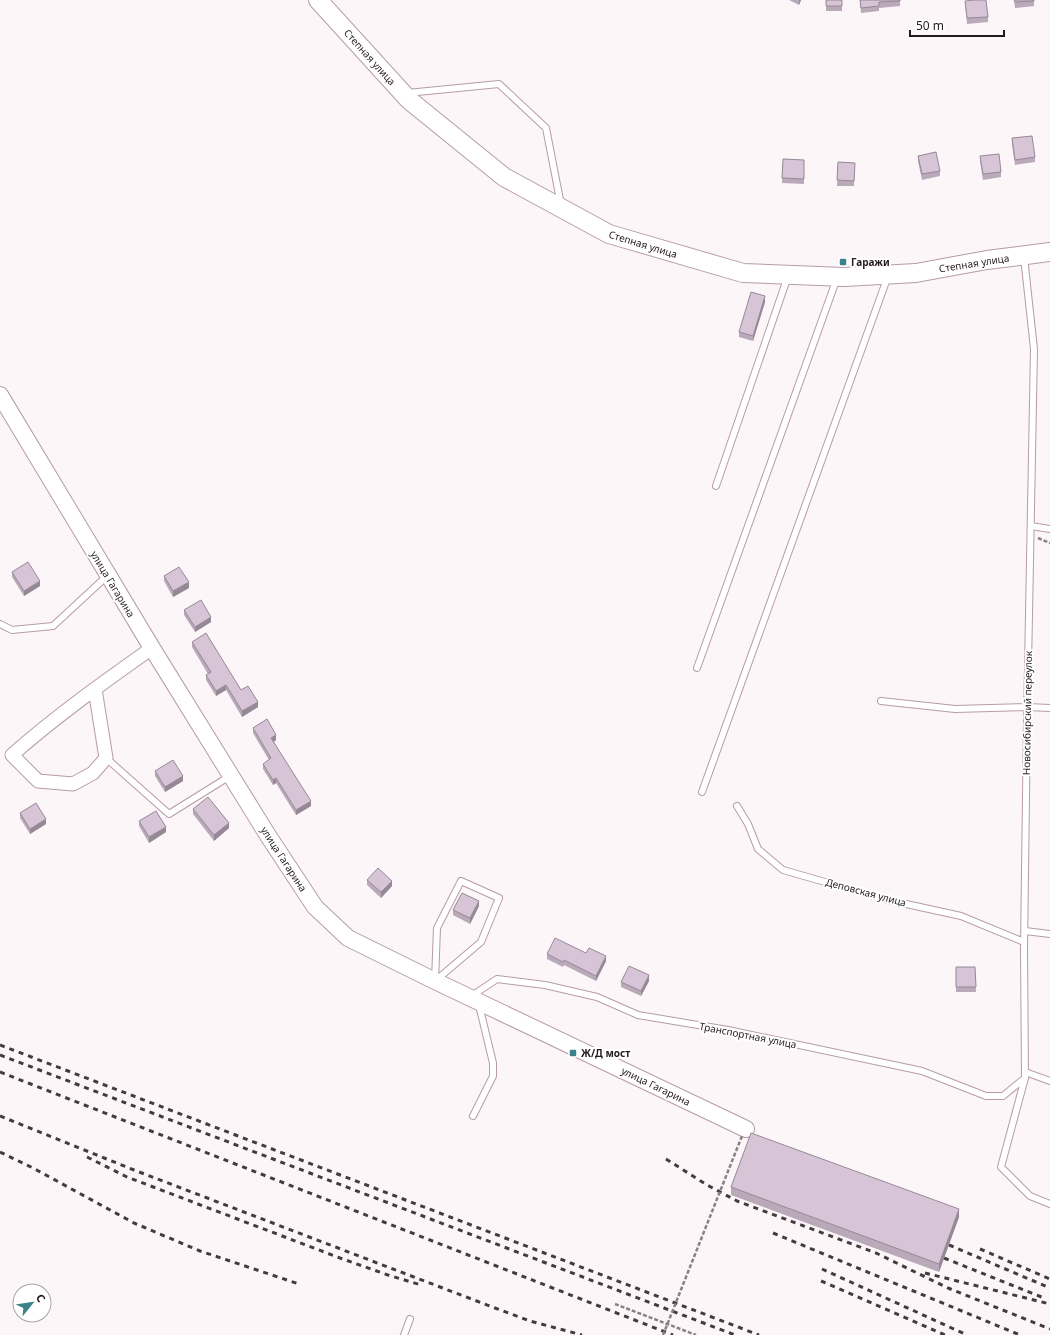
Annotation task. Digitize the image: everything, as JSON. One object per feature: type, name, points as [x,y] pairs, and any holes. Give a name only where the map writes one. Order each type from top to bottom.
[{"type":"main road","name":"Степная улица","points":[[318,0],[409,100],[504,177],[609,234],[743,273],[838,277],[916,273],[987,260],[1050,252]]},
{"type":"street","name":"улица Гагарина","points":[[0,396],[152,648],[315,907],[348,938],[744,1133]]},
{"type":"street","points":[[95,689],[106,758],[93,773],[73,784],[38,781],[12,755],[95,689],[152,648]]},
{"type":"lane","points":[[403,93],[499,84],[546,128],[562,208]]},
{"type":"lane","name":"Новосибирский переулок","points":[[1023,256],[1034,349],[1024,942],[1025,1075],[1001,1167],[1030,1196],[1050,1204]]},
{"type":"lane","points":[[716,486],[788,274]]},
{"type":"lane","points":[[702,792],[889,275]]},
{"type":"lane","points":[[697,668],[838,277]]},
{"type":"lane","points":[[1031,526],[1050,529]]},
{"type":"lane","points":[[0,624],[12,630],[53,626],[108,575]]},
{"type":"lane","points":[[880,701],[955,709],[1027,707],[1050,708]]},
{"type":"lane","points":[[106,758],[169,814],[231,775]]},
{"type":"lane","name":"Деповская улица","points":[[737,806],[748,824],[758,849],[783,870],[888,900],[961,916],[1024,942]]},
{"type":"lane","points":[[461,881],[499,898],[481,942],[435,981],[437,928],[461,881]]},
{"type":"lane","points":[[1025,931],[1050,934]]},
{"type":"lane","name":"Транспортная улица","points":[[474,999],[497,979],[545,984],[597,997],[638,1015],[736,1032],[922,1071],[986,1096],[1003,1096],[1025,1075]]},
{"type":"lane","points":[[473,1116],[493,1076],[493,1063],[474,999]]},
{"type":"lane","points":[[1025,1075],[1050,1081]]},
{"type":"lane","points":[[404,1335],[410,1319]]},
{"type":"path","points":[[663,1335],[744,1133]]},
{"type":"path","points":[[615,1304],[696,1335]]},
{"type":"building","points":[[826,0],[842,0],[842,6],[826,6]]},
{"type":"building","points":[[860,0],[900,1],[879,2],[879,6],[861,8]]},
{"type":"building","points":[[986,0],[988,17],[967,18],[965,1]]},
{"type":"building","points":[[1014,0],[1034,0],[1034,1],[1015,2]]},
{"type":"building","points":[[1032,136],[1035,157],[1015,160],[1012,138]]},
{"type":"building","points":[[936,152],[940,171],[922,174],[918,156]]},
{"type":"building","points":[[999,154],[1001,172],[983,174],[980,156]]},
{"type":"building","points":[[783,159],[804,160],[804,179],[782,178]]},
{"type":"building","points":[[838,162],[855,163],[854,181],[837,180]]},
{"type":"building","points":[[751,292],[765,296],[753,336],[739,332]]},
{"type":"building","points":[[28,562],[40,581],[24,591],[12,572]]},
{"type":"building","points":[[179,567],[189,582],[173,591],[164,576]]},
{"type":"building","points":[[201,600],[211,617],[195,627],[184,610]]},
{"type":"building","points":[[206,633],[241,690],[248,686],[258,702],[242,711],[226,685],[216,691],[206,675],[211,672],[192,642]]},
{"type":"building","points":[[267,719],[276,735],[271,738],[311,801],[296,810],[276,778],[273,780],[263,764],[271,758],[253,728]]},
{"type":"building","points":[[173,760],[183,776],[165,787],[155,771]]},
{"type":"building","points":[[208,797],[229,823],[214,835],[193,809]]},
{"type":"building","points":[[36,803],[46,819],[30,829],[20,813]]},
{"type":"building","points":[[156,811],[166,827],[149,837],[139,821]]},
{"type":"building","points":[[378,868],[392,881],[381,892],[367,880]]},
{"type":"building","points":[[462,893],[479,901],[470,918],[453,910]]},
{"type":"building","points":[[555,938],[586,953],[589,948],[606,956],[596,976],[564,960],[563,962],[547,954]]},
{"type":"building","points":[[629,966],[649,975],[641,991],[621,982]]},
{"type":"building","points":[[956,967],[975,967],[976,987],[956,987]]},
{"type":"building","points":[[751,1133],[959,1209],[939,1264],[731,1187]]},
{"type":"railway","points":[[0,1045],[759,1335]]},
{"type":"railway","points":[[0,1055],[735,1335]]},
{"type":"railway","points":[[0,1072],[673,1335]]},
{"type":"railway","points":[[0,1116],[134,1170],[495,1308],[530,1321],[582,1335]]},
{"type":"railway","points":[[0,1152],[33,1168],[134,1223],[200,1251],[299,1284]]},
{"type":"railway","points":[[87,1157],[127,1177],[340,1258],[421,1285]]},
{"type":"railway","points":[[666,1159],[707,1185],[737,1201],[876,1253],[948,1288],[1050,1329]]},
{"type":"railway","points":[[773,1233],[1020,1335]]},
{"type":"railway","points":[[949,1245],[1050,1288]]},
{"type":"railway","points":[[980,1249],[1050,1279]]},
{"type":"railway","points":[[944,1258],[1044,1298]]},
{"type":"railway","points":[[822,1269],[967,1335]]},
{"type":"railway","points":[[925,1273],[1050,1304]]},
{"type":"railway","points":[[821,1281],[945,1335]]},
{"type":"place","name":"Гаражи","points":[[843,262]]},
{"type":"place","name":"Ж/Д мост","points":[[573,1053]]}]
